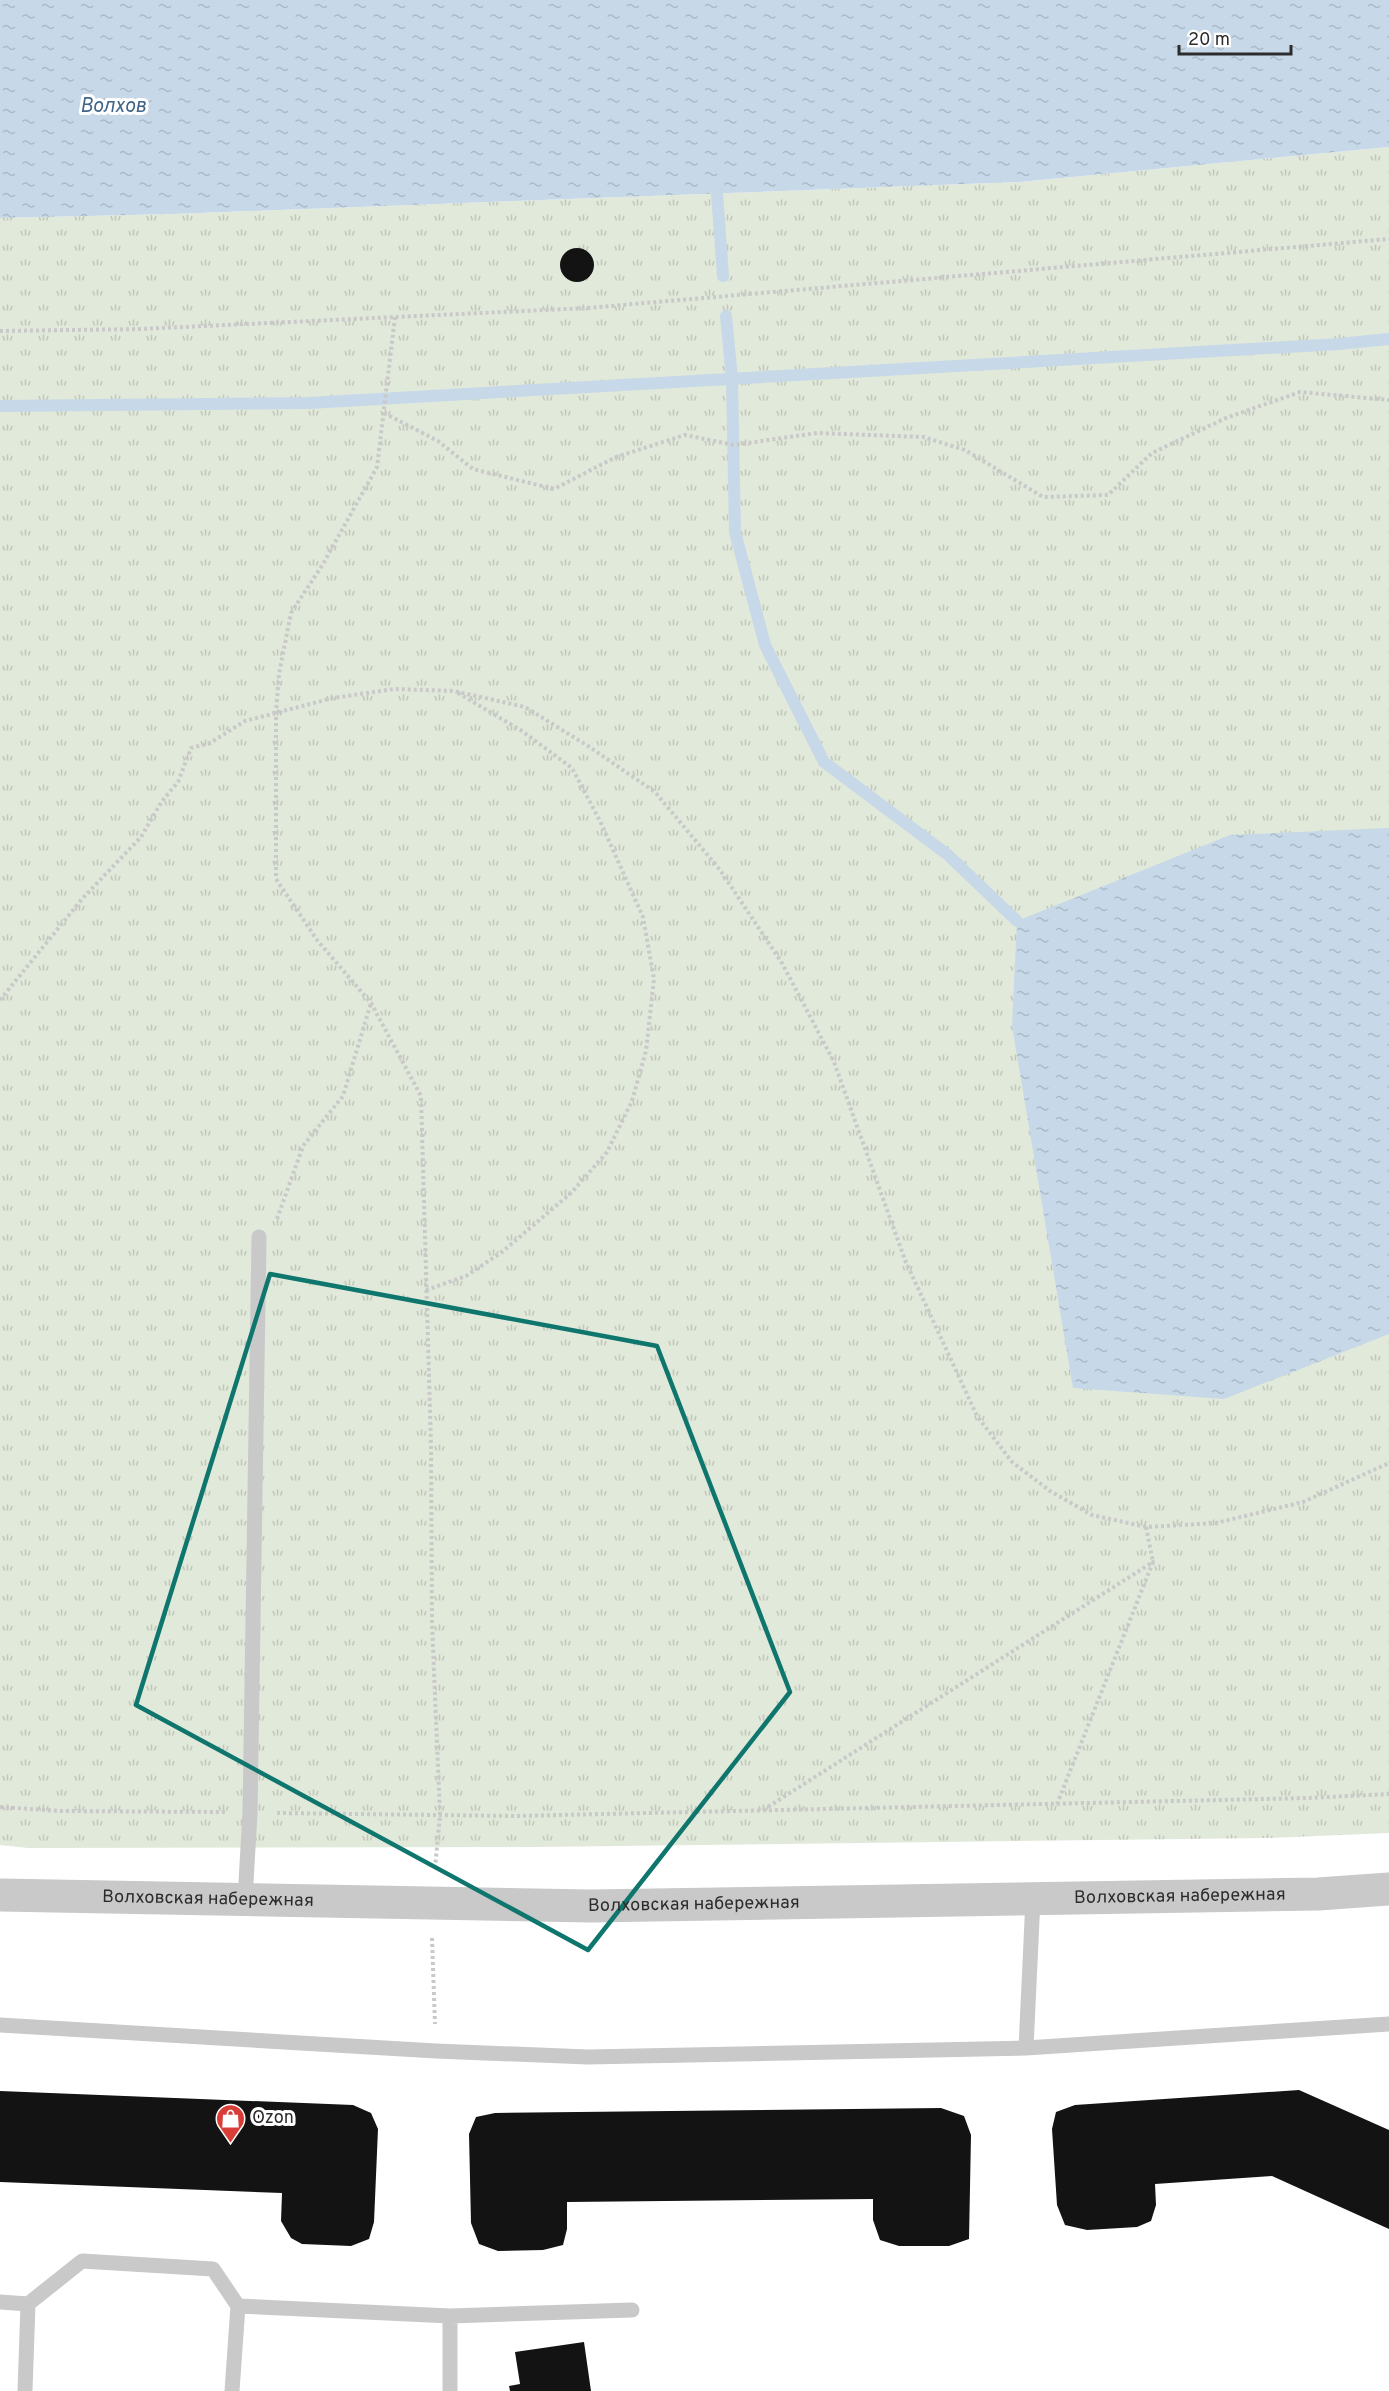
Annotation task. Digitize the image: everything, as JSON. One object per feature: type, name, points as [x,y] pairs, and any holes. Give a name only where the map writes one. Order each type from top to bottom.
[{"type":"street","name":"Волховская набережная","points":[[0,1895],[591,1906],[1318,1894],[1389,1889]]},
{"type":"lane","points":[[245,1899],[250,1813],[259,1237]]},
{"type":"lane","points":[[1026,2048],[1033,1899]]},
{"type":"lane","points":[[0,2025],[436,2051],[588,2057],[1026,2048],[1389,2024]]},
{"type":"lane","points":[[0,2302],[28,2304],[82,2261],[213,2269],[238,2306],[232,2391]]},
{"type":"lane","points":[[25,2391],[28,2304]]},
{"type":"lane","points":[[238,2306],[450,2316],[632,2310]]},
{"type":"lane","points":[[450,2316],[450,2391]]},
{"type":"path","points":[[0,331],[141,329],[587,308],[1389,239]]},
{"type":"path","points":[[395,317],[377,467],[323,564],[291,613],[279,674],[276,713],[276,879],[317,940],[371,1003],[421,1096],[431,1445],[432,1623],[440,1815],[431,1903],[436,2051]]},
{"type":"path","points":[[383,413],[438,441],[473,469],[554,489],[616,458],[685,435],[732,445],[817,433],[923,437],[965,450],[1043,497],[1108,495],[1152,453],[1226,418],[1300,392],[1389,400]]},
{"type":"path","points":[[0,1000],[82,899],[141,837],[162,801],[178,782],[191,748],[210,743],[245,721],[333,698],[394,689],[454,691],[525,707],[655,792],[720,870],[782,963],[834,1062],[905,1260],[977,1416],[1012,1462],[1050,1491],[1092,1515],[1146,1527],[1216,1523],[1303,1502],[1389,1463]]},
{"type":"path","points":[[426,1290],[466,1276],[501,1252],[571,1193],[607,1152],[632,1101],[646,1051],[654,979],[643,917],[601,823],[572,768],[522,731],[454,691]]},
{"type":"path","points":[[274,1229],[303,1146],[343,1096],[371,1003]]},
{"type":"path","points":[[1057,1804],[1153,1562],[1146,1527]]},
{"type":"path","points":[[763,1810],[1153,1562]]},
{"type":"path","points":[[0,1807],[61,1811],[515,1816],[1308,1798],[1389,1794]]},
{"type":"highlighted area","points":[[270,1274],[657,1346],[790,1692],[588,1950],[136,1705]]},
{"type":"green space","points":[[1389,147],[1389,1833],[1267,1838],[535,1847],[28,1848],[0,1845],[0,218],[173,214],[1020,182]]},
{"type":"water","name":"Волхов","points":[[0,0],[1389,0],[1389,147],[1020,182],[173,214],[0,218]]},
{"type":"water","points":[[1389,828],[1389,1334],[1224,1399],[1073,1388],[1012,1026],[1017,921],[1230,835]]},
{"type":"building","points":[[577,248],[589,253],[594,265],[589,277],[577,282],[565,277],[560,265],[565,253]]},
{"type":"building","points":[[1299,2090],[1389,2130],[1389,2229],[1272,2176],[1155,2184],[1156,2205],[1151,2221],[1137,2227],[1087,2230],[1065,2225],[1057,2205],[1052,2129],[1056,2112],[1075,2105]]},
{"type":"building","points":[[0,2091],[353,2105],[371,2113],[378,2129],[374,2222],[369,2239],[351,2246],[302,2244],[291,2238],[281,2221],[282,2193],[0,2182]]},
{"type":"building","points":[[941,2108],[964,2116],[971,2135],[969,2239],[949,2246],[899,2246],[880,2240],[873,2220],[873,2199],[567,2202],[567,2229],[563,2245],[543,2250],[498,2251],[479,2244],[471,2223],[469,2134],[476,2117],[495,2113]]},
{"type":"building","points":[[584,2342],[591,2391],[510,2391],[509,2386],[520,2384],[515,2352]]},
{"type":"waterway","points":[[717,193],[723,276]]},
{"type":"waterway","points":[[726,316],[732,379],[735,532],[765,645],[824,762],[948,855],[1017,921]]},
{"type":"waterway","points":[[0,406],[309,403],[1339,344],[1389,339]]},
{"type":"place","name":"Ozon","points":[[231,2144]]}]
